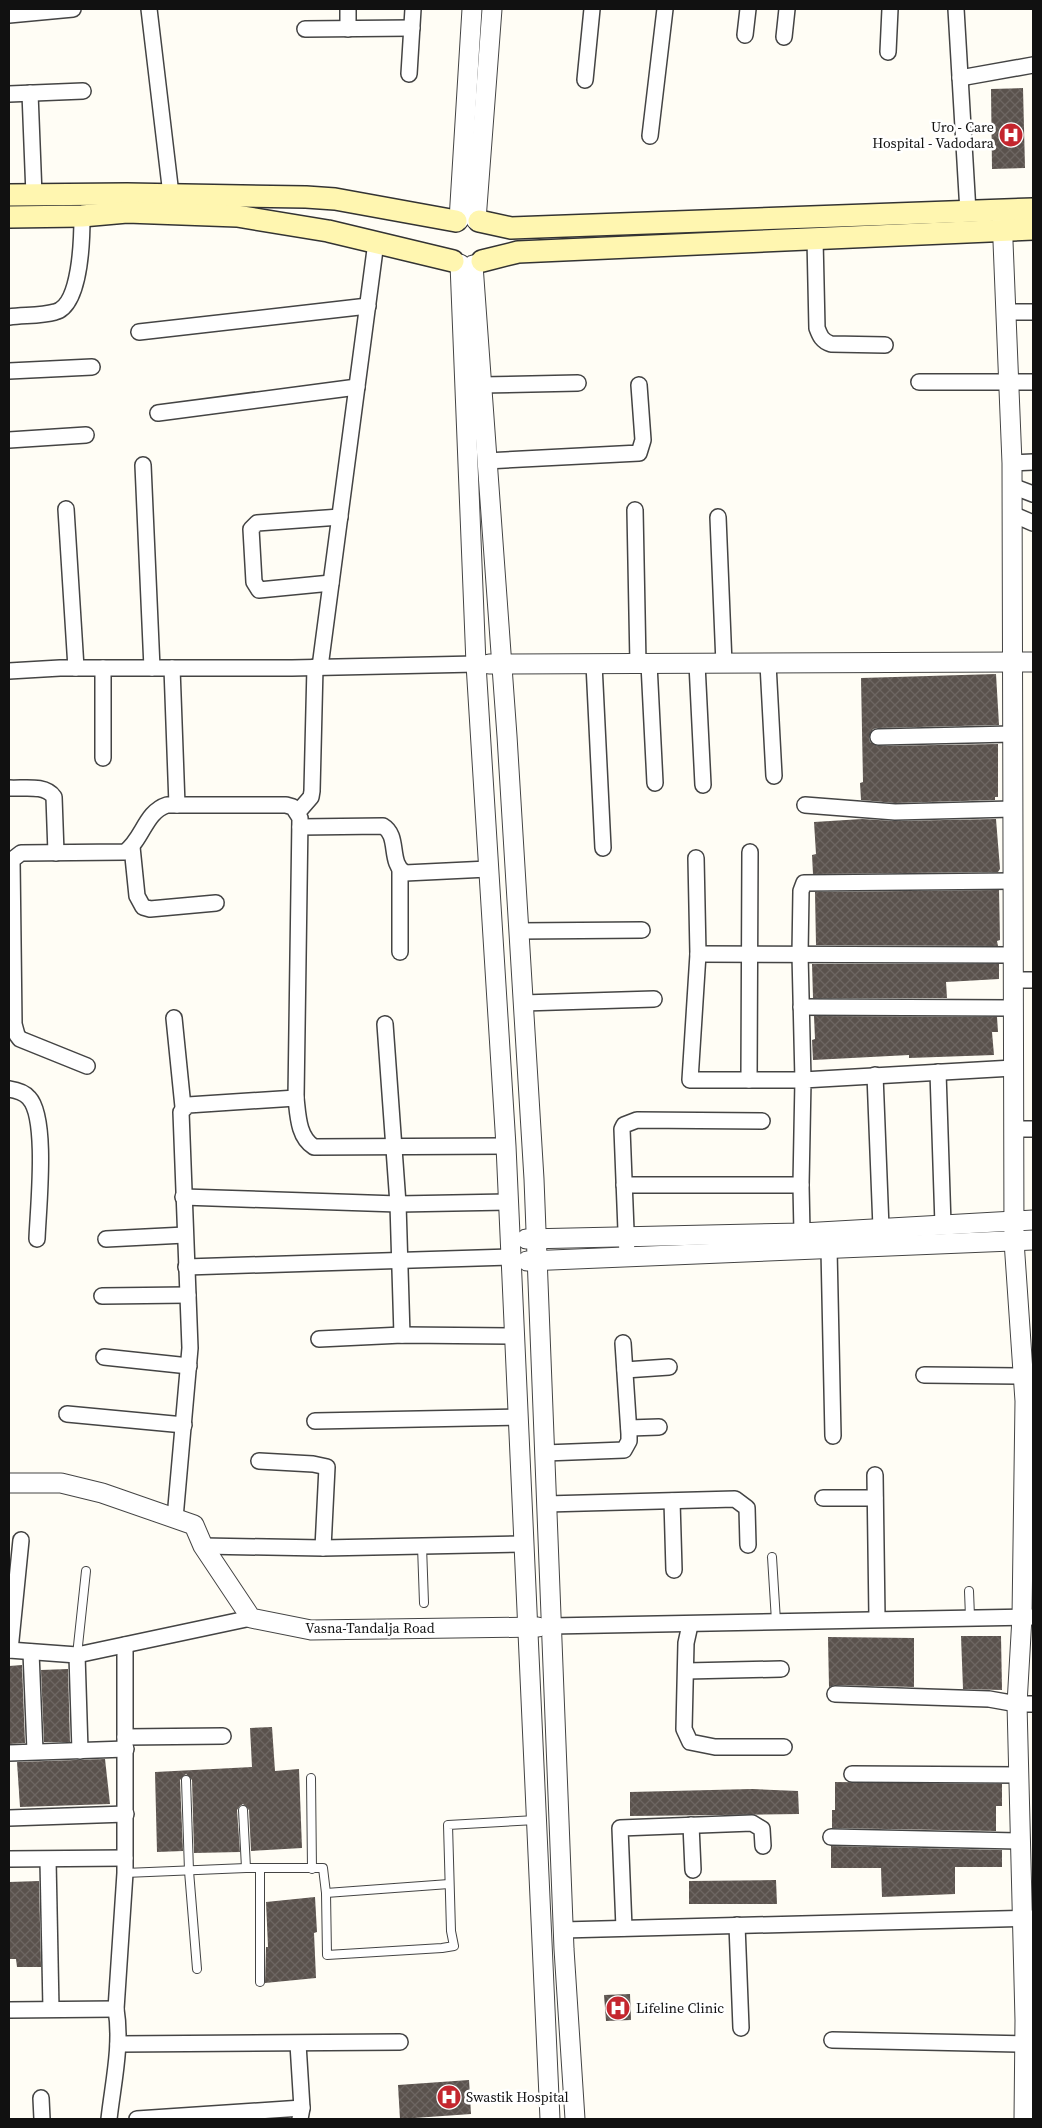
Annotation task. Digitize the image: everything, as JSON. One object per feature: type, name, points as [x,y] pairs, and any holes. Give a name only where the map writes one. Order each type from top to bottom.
[{"type":"main road","points":[[9,195],[172,204],[328,199],[511,228],[968,212],[1033,229]]},
{"type":"main road","points":[[9,217],[82,216],[127,212],[172,204],[328,231],[467,262],[518,252],[815,239],[1002,221],[1033,209]]},
{"type":"main road","points":[[468,221],[485,226],[491,241],[487,255],[467,262],[448,255],[444,241],[446,233],[468,221]]},
{"type":"street","points":[[18,12],[73,9]]},
{"type":"street","points":[[149,9],[172,204]]},
{"type":"street","points":[[348,9],[348,29]]},
{"type":"street","points":[[409,74],[413,9]]},
{"type":"street","points":[[468,221],[472,9]]},
{"type":"street","points":[[468,221],[492,9]]},
{"type":"street","points":[[585,80],[592,9]]},
{"type":"street","points":[[650,136],[665,9]]},
{"type":"street","points":[[745,35],[748,9]]},
{"type":"street","points":[[784,37],[786,9]]},
{"type":"street","points":[[888,52],[890,9]]},
{"type":"street","points":[[956,9],[968,212]]},
{"type":"street","points":[[305,29],[412,28]]},
{"type":"street","points":[[960,78],[1033,65]]},
{"type":"street","points":[[9,94],[83,91]]},
{"type":"street","points":[[30,93],[34,195]]},
{"type":"street","points":[[9,317],[57,312],[70,300],[74,289],[82,240],[82,216]]},
{"type":"street","points":[[1002,221],[1012,463],[1014,1241],[1027,1384],[1027,1617],[1025,1704],[1020,1775],[1021,1841],[1027,1918],[1029,2020],[1024,2044],[1029,2096],[1024,2119]]},
{"type":"street","points":[[815,239],[817,328],[820,335],[824,341],[831,344],[884,345]]},
{"type":"street","points":[[298,812],[311,797],[312,791],[318,667],[331,583],[376,242]]},
{"type":"street","points":[[467,262],[481,385],[519,931],[537,1238],[563,1930],[575,2119]]},
{"type":"street","points":[[467,262],[476,664],[506,1146],[550,2119]]},
{"type":"street","points":[[140,332],[368,306]]},
{"type":"street","points":[[1006,312],[1033,312]]},
{"type":"street","points":[[9,371],[92,367]]},
{"type":"street","points":[[919,382],[1033,382]]},
{"type":"street","points":[[481,385],[578,383]]},
{"type":"street","points":[[486,461],[639,453],[643,440],[639,386]]},
{"type":"street","points":[[158,413],[357,387]]},
{"type":"street","points":[[9,440],[86,435]]},
{"type":"street","points":[[1012,463],[1033,462]]},
{"type":"street","points":[[143,465],[152,668]]},
{"type":"street","points":[[1012,486],[1033,494]]},
{"type":"street","points":[[66,510],[76,668]]},
{"type":"street","points":[[636,510],[643,664],[655,783]]},
{"type":"street","points":[[1012,514],[1033,523]]},
{"type":"street","points":[[331,583],[259,590],[254,582],[251,529],[257,523],[340,517]]},
{"type":"street","points":[[718,517],[724,664]]},
{"type":"street","points":[[9,671],[76,668],[476,664],[927,664],[1033,662]]},
{"type":"street","points":[[594,664],[603,848]]},
{"type":"street","points":[[697,664],[703,784]]},
{"type":"street","points":[[768,664],[774,776]]},
{"type":"street","points":[[103,668],[103,758]]},
{"type":"street","points":[[172,668],[177,805]]},
{"type":"street","points":[[878,737],[1012,734]]},
{"type":"street","points":[[9,788],[43,789],[50,792],[54,803],[56,854]]},
{"type":"street","points":[[87,1066],[20,1039],[13,1034],[12,860],[21,853],[118,854],[132,847],[155,811],[167,805],[286,805],[293,807],[298,812],[300,827],[296,1098],[301,1130],[306,1142],[314,1146],[506,1146]]},
{"type":"street","points":[[805,805],[895,812],[1012,809]]},
{"type":"street","points":[[300,827],[384,826],[392,834],[400,870],[400,952]]},
{"type":"street","points":[[132,847],[137,896],[144,907],[150,909],[216,903]]},
{"type":"street","points":[[749,1080],[748,954],[750,852]]},
{"type":"street","points":[[696,858],[698,954],[690,1080],[803,1080],[1013,1068]]},
{"type":"street","points":[[400,870],[410,873],[488,869]]},
{"type":"street","points":[[802,1233],[803,1080],[800,954],[801,891],[804,883],[1012,881]]},
{"type":"street","points":[[519,931],[642,930]]},
{"type":"street","points":[[698,954],[1012,955]]},
{"type":"street","points":[[1012,980],[1033,980]]},
{"type":"street","points":[[523,1003],[654,999]]},
{"type":"street","points":[[801,1007],[1012,1008]]},
{"type":"street","points":[[174,1018],[183,1108],[180,1119],[188,1295],[189,1366],[175,1518]]},
{"type":"street","points":[[385,1024],[398,1204],[398,1260],[402,1335]]},
{"type":"street","points":[[938,1072],[943,1225]]},
{"type":"street","points":[[875,1075],[881,1228]]},
{"type":"street","points":[[9,1089],[20,1091],[30,1098],[37,1113],[40,1127],[37,1239]]},
{"type":"street","points":[[183,1108],[188,1105],[296,1098]]},
{"type":"street","points":[[627,1256],[622,1129],[624,1125],[629,1121],[762,1121]]},
{"type":"street","points":[[1014,1129],[1033,1129]]},
{"type":"street","points":[[624,1185],[801,1185]]},
{"type":"street","points":[[183,1197],[398,1204],[508,1202]]},
{"type":"street","points":[[511,1253],[537,1238],[802,1233],[1033,1220]]},
{"type":"street","points":[[106,1239],[185,1235]]},
{"type":"street","points":[[186,1266],[398,1260],[511,1253],[538,1260],[1033,1240]]},
{"type":"street","points":[[829,1249],[833,1436]]},
{"type":"street","points":[[102,1296],[188,1295]]},
{"type":"street","points":[[319,1339],[402,1335],[514,1336]]},
{"type":"street","points":[[545,1453],[624,1450],[629,1441],[629,1428],[623,1344]]},
{"type":"street","points":[[104,1357],[189,1366]]},
{"type":"street","points":[[625,1370],[669,1367]]},
{"type":"street","points":[[924,1375],[1027,1384]]},
{"type":"street","points":[[67,1414],[184,1425]]},
{"type":"street","points":[[315,1421],[518,1417]]},
{"type":"street","points":[[629,1428],[659,1427]]},
{"type":"street","points":[[259,1461],[314,1464],[327,1467],[323,1548]]},
{"type":"street","points":[[875,1475],[877,1618]]},
{"type":"street","points":[[9,1483],[61,1483],[102,1493],[194,1525],[203,1546],[251,1618],[77,1655],[9,1650],[21,1540]]},
{"type":"street","points":[[823,1498],[875,1498]]},
{"type":"street","points":[[546,1504],[735,1499],[747,1508],[748,1545]]},
{"type":"street","points":[[672,1501],[674,1570]]},
{"type":"street","points":[[203,1546],[323,1548],[524,1544]]},
{"type":"street","points":[[551,1626],[877,1618],[1027,1617]]},
{"type":"street","name":"Vasna-Tandalja Road","points":[[251,1618],[311,1630],[551,1626]]},
{"type":"street","points":[[690,1624],[686,1643],[684,1729],[690,1742],[714,1746],[784,1747]]},
{"type":"street","points":[[109,2119],[118,2044],[119,2024],[116,2009],[125,1866],[125,1645]]},
{"type":"street","points":[[31,1652],[36,1751]]},
{"type":"street","points":[[77,1655],[80,1751]]},
{"type":"street","points":[[686,1671],[781,1669]]},
{"type":"street","points":[[836,1694],[989,1699],[1025,1704]]},
{"type":"street","points":[[9,1753],[80,1751],[126,1743],[223,1736]]},
{"type":"street","points":[[852,1774],[1020,1775]]},
{"type":"street","points":[[9,1818],[126,1814]]},
{"type":"street","points":[[624,1928],[620,1828],[752,1823],[762,1829],[762,1846]]},
{"type":"street","points":[[692,1825],[693,1870]]},
{"type":"street","points":[[831,1838],[1021,1841]]},
{"type":"street","points":[[9,1860],[48,1860],[125,1866]]},
{"type":"street","points":[[48,1860],[51,2009]]},
{"type":"street","points":[[563,1930],[1027,1918]]},
{"type":"street","points":[[736,1925],[740,2028]]},
{"type":"street","points":[[9,2010],[116,2009]]},
{"type":"street","points":[[832,2040],[1024,2044]]},
{"type":"street","points":[[118,2044],[400,2042]]},
{"type":"street","points":[[136,2119],[301,2114],[298,2044]]},
{"type":"street","points":[[41,2098],[42,2119]]},
{"type":"lane","points":[[422,1546],[424,1603]]},
{"type":"lane","points":[[772,1557],[776,1620]]},
{"type":"lane","points":[[77,1655],[86,1571]]},
{"type":"lane","points":[[969,1591],[970,1617]]},
{"type":"lane","points":[[311,1778],[312,1869]]},
{"type":"lane","points":[[186,1780],[189,1871],[197,1969]]},
{"type":"lane","points":[[243,1810],[246,1868]]},
{"type":"lane","points":[[125,1866],[189,1871],[246,1868],[323,1868],[326,1893],[327,1955],[393,1952],[454,1946],[449,1884],[448,1826],[536,1820]]},
{"type":"lane","points":[[260,1868],[260,1982]]},
{"type":"lane","points":[[326,1893],[449,1884]]},
{"type":"building","points":[[1023,88],[1025,168],[992,169],[991,89]]},
{"type":"building","points":[[996,674],[999,725],[878,728],[873,729],[869,737],[870,742],[878,746],[998,744],[998,797],[995,797],[995,800],[895,803],[861,800],[860,783],[863,782],[861,678]]},
{"type":"building","points":[[862,819],[895,821],[996,819],[1000,869],[998,872],[813,874],[812,855],[816,854],[814,822]]},
{"type":"building","points":[[999,890],[1000,940],[997,941],[998,946],[816,945],[815,892]]},
{"type":"building","points":[[812,964],[999,964],[999,979],[946,982],[947,998],[813,998]]},
{"type":"building","points":[[814,1016],[997,1017],[998,1032],[992,1032],[994,1055],[909,1058],[909,1055],[813,1060],[812,1040],[815,1039]]},
{"type":"building","points":[[961,1636],[1001,1636],[1002,1690],[963,1689]]},
{"type":"building","points":[[828,1637],[914,1638],[914,1687],[835,1685],[829,1687]]},
{"type":"building","points":[[22,1665],[25,1743],[9,1744],[9,1666]]},
{"type":"building","points":[[68,1669],[70,1742],[44,1742],[41,1670]]},
{"type":"building","points":[[272,1727],[275,1771],[299,1769],[302,1848],[251,1851],[249,1810],[243,1804],[237,1810],[240,1852],[194,1853],[192,1780],[186,1774],[180,1780],[183,1851],[157,1852],[155,1772],[252,1767],[250,1728]]},
{"type":"building","points":[[105,1759],[110,1804],[20,1807],[17,1762]]},
{"type":"building","points":[[835,1782],[1002,1784],[1002,1806],[996,1806],[996,1831],[832,1828],[832,1810],[835,1810]]},
{"type":"building","points":[[752,1789],[798,1791],[799,1814],[630,1816],[630,1792]]},
{"type":"building","points":[[831,1846],[1002,1850],[1002,1867],[955,1867],[955,1894],[882,1897],[881,1868],[831,1868]]},
{"type":"building","points":[[776,1880],[777,1904],[689,1904],[689,1881]]},
{"type":"building","points":[[39,1881],[41,1967],[17,1967],[16,1959],[9,1959],[9,1882]]},
{"type":"building","points":[[315,1897],[317,1932],[314,1933],[316,1978],[265,1983],[266,1947],[268,1947],[266,1902]]},
{"type":"building","points":[[630,1994],[631,2020],[606,2021],[604,1995]]},
{"type":"building","points":[[469,2080],[471,2114],[400,2119],[398,2085]]},
{"type":"place","name":"Uro - Care Hospital - Vadodara","points":[[1011,135]]},
{"type":"place","name":"Lifeline Clinic","points":[[618,2008]]},
{"type":"place","name":"Swastik Hospital","points":[[449,2097]]}]
